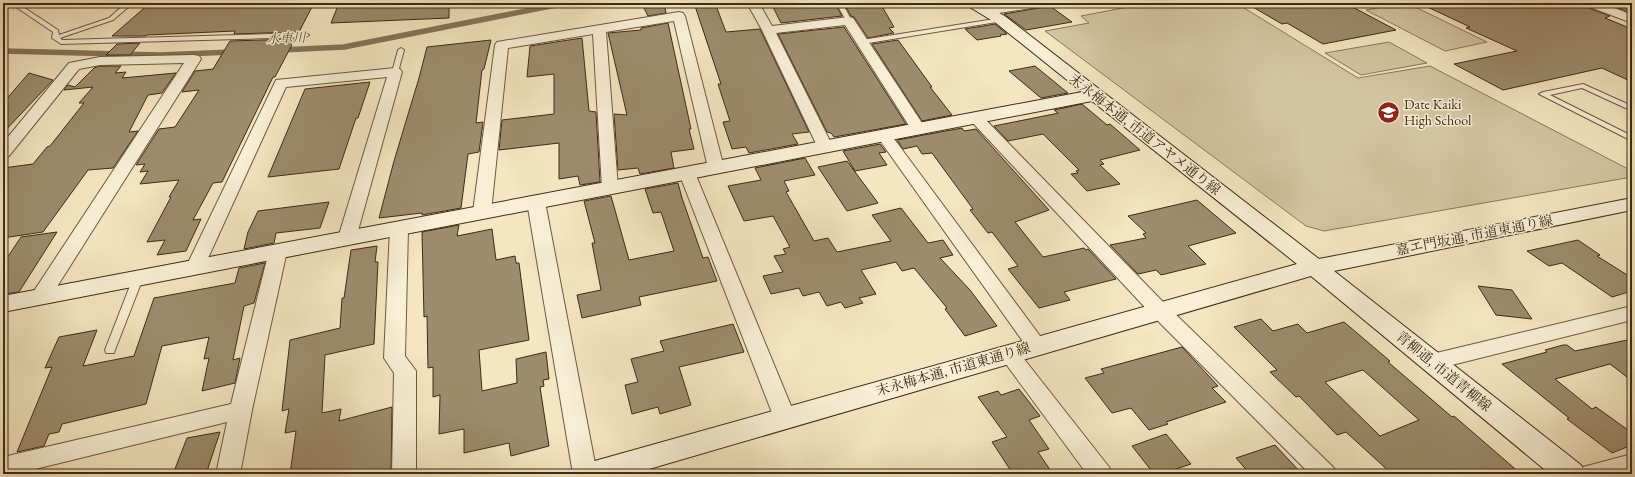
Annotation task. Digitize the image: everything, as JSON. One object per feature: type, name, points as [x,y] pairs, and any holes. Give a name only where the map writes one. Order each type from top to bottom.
[{"type":"street","points":[[753,3],[768,30],[824,147]]},
{"type":"street","points":[[980,7],[1038,3]]},
{"type":"street","points":[[1591,3],[1632,19]]},
{"type":"street","name":"末永梅本通, 市道アヤメ通り線","points":[[980,7],[1001,20],[1316,268]]},
{"type":"street","points":[[482,212],[502,45],[679,16],[716,168]]},
{"type":"street","points":[[768,30],[849,22],[918,129]]},
{"type":"street","points":[[599,29],[610,188]]},
{"type":"street","points":[[3,153],[74,66],[100,61],[194,59],[41,296]]},
{"type":"street","points":[[195,267],[281,83],[395,72],[347,238]]},
{"type":"street","points":[[3,304],[1095,95]]},
{"type":"street","points":[[976,118],[1160,311],[1325,474]]},
{"type":"street","points":[[884,136],[1036,345]]},
{"type":"street","points":[[687,173],[786,418]]},
{"type":"street","points":[[536,202],[585,474]]},
{"type":"street","name":"嘉エ門坂通, 市道東通り線","points":[[1316,268],[1352,259],[1632,204]]},
{"type":"street","points":[[399,228],[394,358],[405,371],[404,474]]},
{"type":"street","points":[[228,474],[241,410],[278,251]]},
{"type":"street","name":"末永梅本通, 市道東通り線","points":[[591,474],[1010,355],[1036,345],[1287,274],[1316,268]]},
{"type":"street","name":"青柳通, 市道青柳線","points":[[1316,268],[1572,474]]},
{"type":"street","points":[[1432,362],[1632,313]]},
{"type":"street","points":[[1010,355],[1101,474]]},
{"type":"street","points":[[3,467],[241,410]]},
{"type":"street","points":[[1591,474],[1632,464]]},
{"type":"lane","points":[[13,3],[56,31],[55,38]]},
{"type":"lane","points":[[55,38],[111,19],[130,3]]},
{"type":"lane","points":[[839,3],[849,22]]},
{"type":"lane","points":[[862,42],[1001,20]]},
{"type":"lane","points":[[55,38],[61,42],[306,35]]},
{"type":"lane","points":[[395,72],[401,50]]},
{"type":"lane","points":[[1632,109],[1583,86],[1543,94],[1632,139]]},
{"type":"lane","points":[[110,350],[138,278]]},
{"type":"shaded area","name":"Date Kaiki High School","points":[[1122,3],[1236,3],[1358,78],[1430,66],[1632,171],[1632,177],[1324,231],[1306,226],[1045,31],[1089,23],[1081,16],[1128,7]]},
{"type":"shaded area","points":[[1407,3],[1487,42],[1445,51],[1366,10]]},
{"type":"shaded area","points":[[1389,42],[1427,63],[1361,75],[1325,53]]},
{"type":"building","points":[[150,3],[314,3],[299,32],[234,34],[235,31],[146,36],[112,36]]},
{"type":"building","points":[[339,3],[449,3],[449,18],[331,23]]},
{"type":"building","points":[[694,3],[715,3],[726,32],[760,29],[809,132],[792,134],[798,144],[749,153],[746,147],[732,149],[723,122],[730,121],[718,84],[721,84]]},
{"type":"building","points":[[771,3],[793,3],[795,7],[835,3],[842,16],[781,23]]},
{"type":"building","points":[[844,3],[880,3],[894,27],[889,28],[894,33],[868,38],[854,17],[851,16]]},
{"type":"building","points":[[1246,3],[1345,3],[1396,30],[1323,44],[1287,23],[1282,24]]},
{"type":"building","points":[[1419,3],[1584,3],[1586,7],[1610,16],[1605,18],[1632,29],[1632,82],[1602,68],[1503,90],[1454,64],[1517,51],[1466,28],[1470,27]]},
{"type":"building","points":[[1606,3],[1632,3],[1632,11],[1628,12]]},
{"type":"building","points":[[664,4],[666,13],[648,16],[643,6]]},
{"type":"building","points":[[1050,6],[1072,22],[1026,30],[1004,14]]},
{"type":"building","points":[[668,23],[694,149],[671,152],[674,168],[640,174],[638,168],[618,170],[614,114],[627,115],[608,33],[641,30],[641,28]]},
{"type":"building","points":[[995,24],[1007,34],[977,40],[965,29]]},
{"type":"building","points":[[844,27],[906,124],[834,137],[831,133],[827,132],[778,34]]},
{"type":"building","points":[[582,38],[589,111],[596,112],[600,182],[580,185],[578,176],[559,179],[559,143],[499,150],[502,120],[554,114],[554,74],[527,77],[530,46]]},
{"type":"building","points":[[295,39],[275,77],[273,77],[222,182],[213,183],[193,220],[201,219],[186,251],[157,255],[165,240],[147,242],[179,180],[140,184],[148,171],[140,172],[145,164],[136,165],[159,129],[175,127],[199,90],[182,92],[195,71],[213,69],[230,41]]},
{"type":"building","points":[[491,40],[484,69],[482,70],[476,123],[483,122],[479,152],[468,154],[461,208],[422,215],[422,213],[379,218],[427,47]]},
{"type":"building","points":[[898,40],[932,87],[930,87],[952,115],[922,121],[872,44]]},
{"type":"building","points":[[140,43],[130,55],[106,55],[117,44]]},
{"type":"building","points":[[100,66],[121,66],[115,73],[126,72],[122,78],[176,73],[162,93],[148,95],[129,132],[138,131],[113,168],[88,170],[43,232],[3,238],[3,168],[33,164],[47,147],[50,146],[84,103],[79,103],[93,87],[64,90],[68,85],[75,87],[94,68]]},
{"type":"building","points":[[1035,66],[1068,93],[1041,98],[1009,71]]},
{"type":"building","points":[[29,73],[53,80],[3,133],[3,103]]},
{"type":"building","points":[[370,82],[339,169],[268,177],[305,89]]},
{"type":"building","points":[[1082,104],[1107,125],[1110,124],[1140,150],[1100,160],[1104,164],[1100,165],[1120,184],[1087,191],[1071,174],[1078,173],[1076,171],[1079,170],[1043,134],[1008,141],[994,126],[1058,113],[1054,110]]},
{"type":"building","points":[[962,128],[964,131],[976,129],[1049,210],[1015,222],[1043,257],[1084,248],[1086,250],[1088,249],[1116,279],[1064,292],[1070,300],[1039,308],[1008,269],[1018,266],[992,232],[988,233],[970,210],[973,209],[932,153],[922,154],[917,146],[903,149],[897,140]]},
{"type":"building","points":[[880,144],[886,152],[879,153],[887,165],[855,171],[843,151]]},
{"type":"building","points":[[805,158],[815,175],[784,181],[789,191],[786,192],[814,241],[828,238],[837,252],[891,241],[872,215],[901,208],[928,243],[943,240],[953,255],[940,258],[970,290],[997,326],[965,336],[945,309],[947,308],[914,268],[902,271],[896,262],[861,270],[876,294],[859,298],[863,303],[845,308],[841,302],[827,306],[819,292],[803,296],[799,288],[771,294],[763,276],[783,272],[774,256],[786,254],[783,249],[790,247],[773,216],[744,221],[728,186],[761,180],[755,168]]},
{"type":"building","points":[[847,161],[878,203],[847,211],[818,167]]},
{"type":"building","points":[[678,183],[703,258],[708,257],[717,281],[639,297],[641,305],[582,318],[577,295],[601,290],[592,243],[595,243],[584,201],[611,196],[629,260],[674,251],[661,212],[653,213],[645,189]]},
{"type":"building","points":[[1197,200],[1236,233],[1188,246],[1206,264],[1161,275],[1156,270],[1138,274],[1110,245],[1146,238],[1143,234],[1146,233],[1128,216]]},
{"type":"building","points":[[329,202],[320,228],[276,233],[274,243],[244,249],[248,232],[258,211]]},
{"type":"building","points":[[459,225],[457,236],[492,229],[496,260],[515,256],[516,263],[519,263],[529,340],[479,350],[482,391],[517,383],[516,359],[546,352],[549,379],[543,380],[544,386],[540,387],[549,446],[511,456],[509,443],[464,453],[464,429],[439,434],[440,395],[433,397],[433,367],[428,368],[427,316],[424,317],[422,232]]},
{"type":"building","points":[[57,232],[19,292],[3,294],[3,264],[21,237]]},
{"type":"building","points":[[1578,240],[1600,255],[1597,256],[1632,278],[1632,291],[1612,297],[1562,263],[1549,266],[1527,251]]},
{"type":"building","points":[[377,246],[375,262],[378,262],[374,344],[325,355],[322,413],[341,409],[339,421],[392,407],[391,474],[290,474],[296,431],[285,433],[289,409],[282,411],[290,340],[340,328],[342,298],[344,298],[351,250]]},
{"type":"building","points":[[265,263],[254,303],[244,306],[233,360],[240,358],[235,383],[202,391],[209,358],[204,359],[209,337],[162,346],[146,404],[62,424],[59,432],[49,434],[44,446],[17,452],[52,367],[45,368],[59,337],[97,330],[83,366],[134,356],[154,298],[235,283],[239,268]]},
{"type":"building","points":[[1478,286],[1512,290],[1532,319],[1496,315]]},
{"type":"building","points":[[1261,319],[1273,331],[1298,324],[1307,333],[1344,322],[1452,417],[1454,416],[1521,474],[1392,474],[1346,432],[1337,435],[1299,396],[1296,397],[1270,372],[1277,370],[1234,327]],"holes":[[[1363,370],[1419,420],[1380,436],[1325,382]]]},
{"type":"building","points":[[733,324],[744,352],[679,367],[691,405],[660,414],[658,407],[632,414],[625,385],[638,382],[631,359],[664,351],[660,341]]},
{"type":"building","points":[[1632,339],[1632,381],[1610,364],[1555,379],[1592,409],[1596,407],[1632,433],[1632,445],[1612,453],[1567,419],[1569,418],[1502,364],[1547,352],[1545,350],[1563,345],[1567,345],[1575,351]]},
{"type":"building","points":[[1182,347],[1218,386],[1212,388],[1226,402],[1166,422],[1168,424],[1149,430],[1131,408],[1112,413],[1085,378],[1104,373],[1101,369]]},
{"type":"building","points":[[1019,389],[1040,416],[1029,420],[1049,449],[1038,452],[1053,474],[1013,474],[992,442],[1007,437],[978,397],[998,391],[1001,395]]},
{"type":"building","points":[[220,432],[206,474],[173,474],[187,438]]},
{"type":"building","points":[[1166,434],[1191,464],[1161,474],[1154,474],[1132,446]]},
{"type":"building","points":[[1275,445],[1302,474],[1250,474],[1236,458]]},
{"type":"waterway","name":"水車川","points":[[281,50],[344,47],[566,3]]},
{"type":"waterway","name":"水車川","points":[[3,51],[160,55],[232,52]]},
{"type":"place","name":"Date Kaiki High School","points":[[1389,112]]}]
